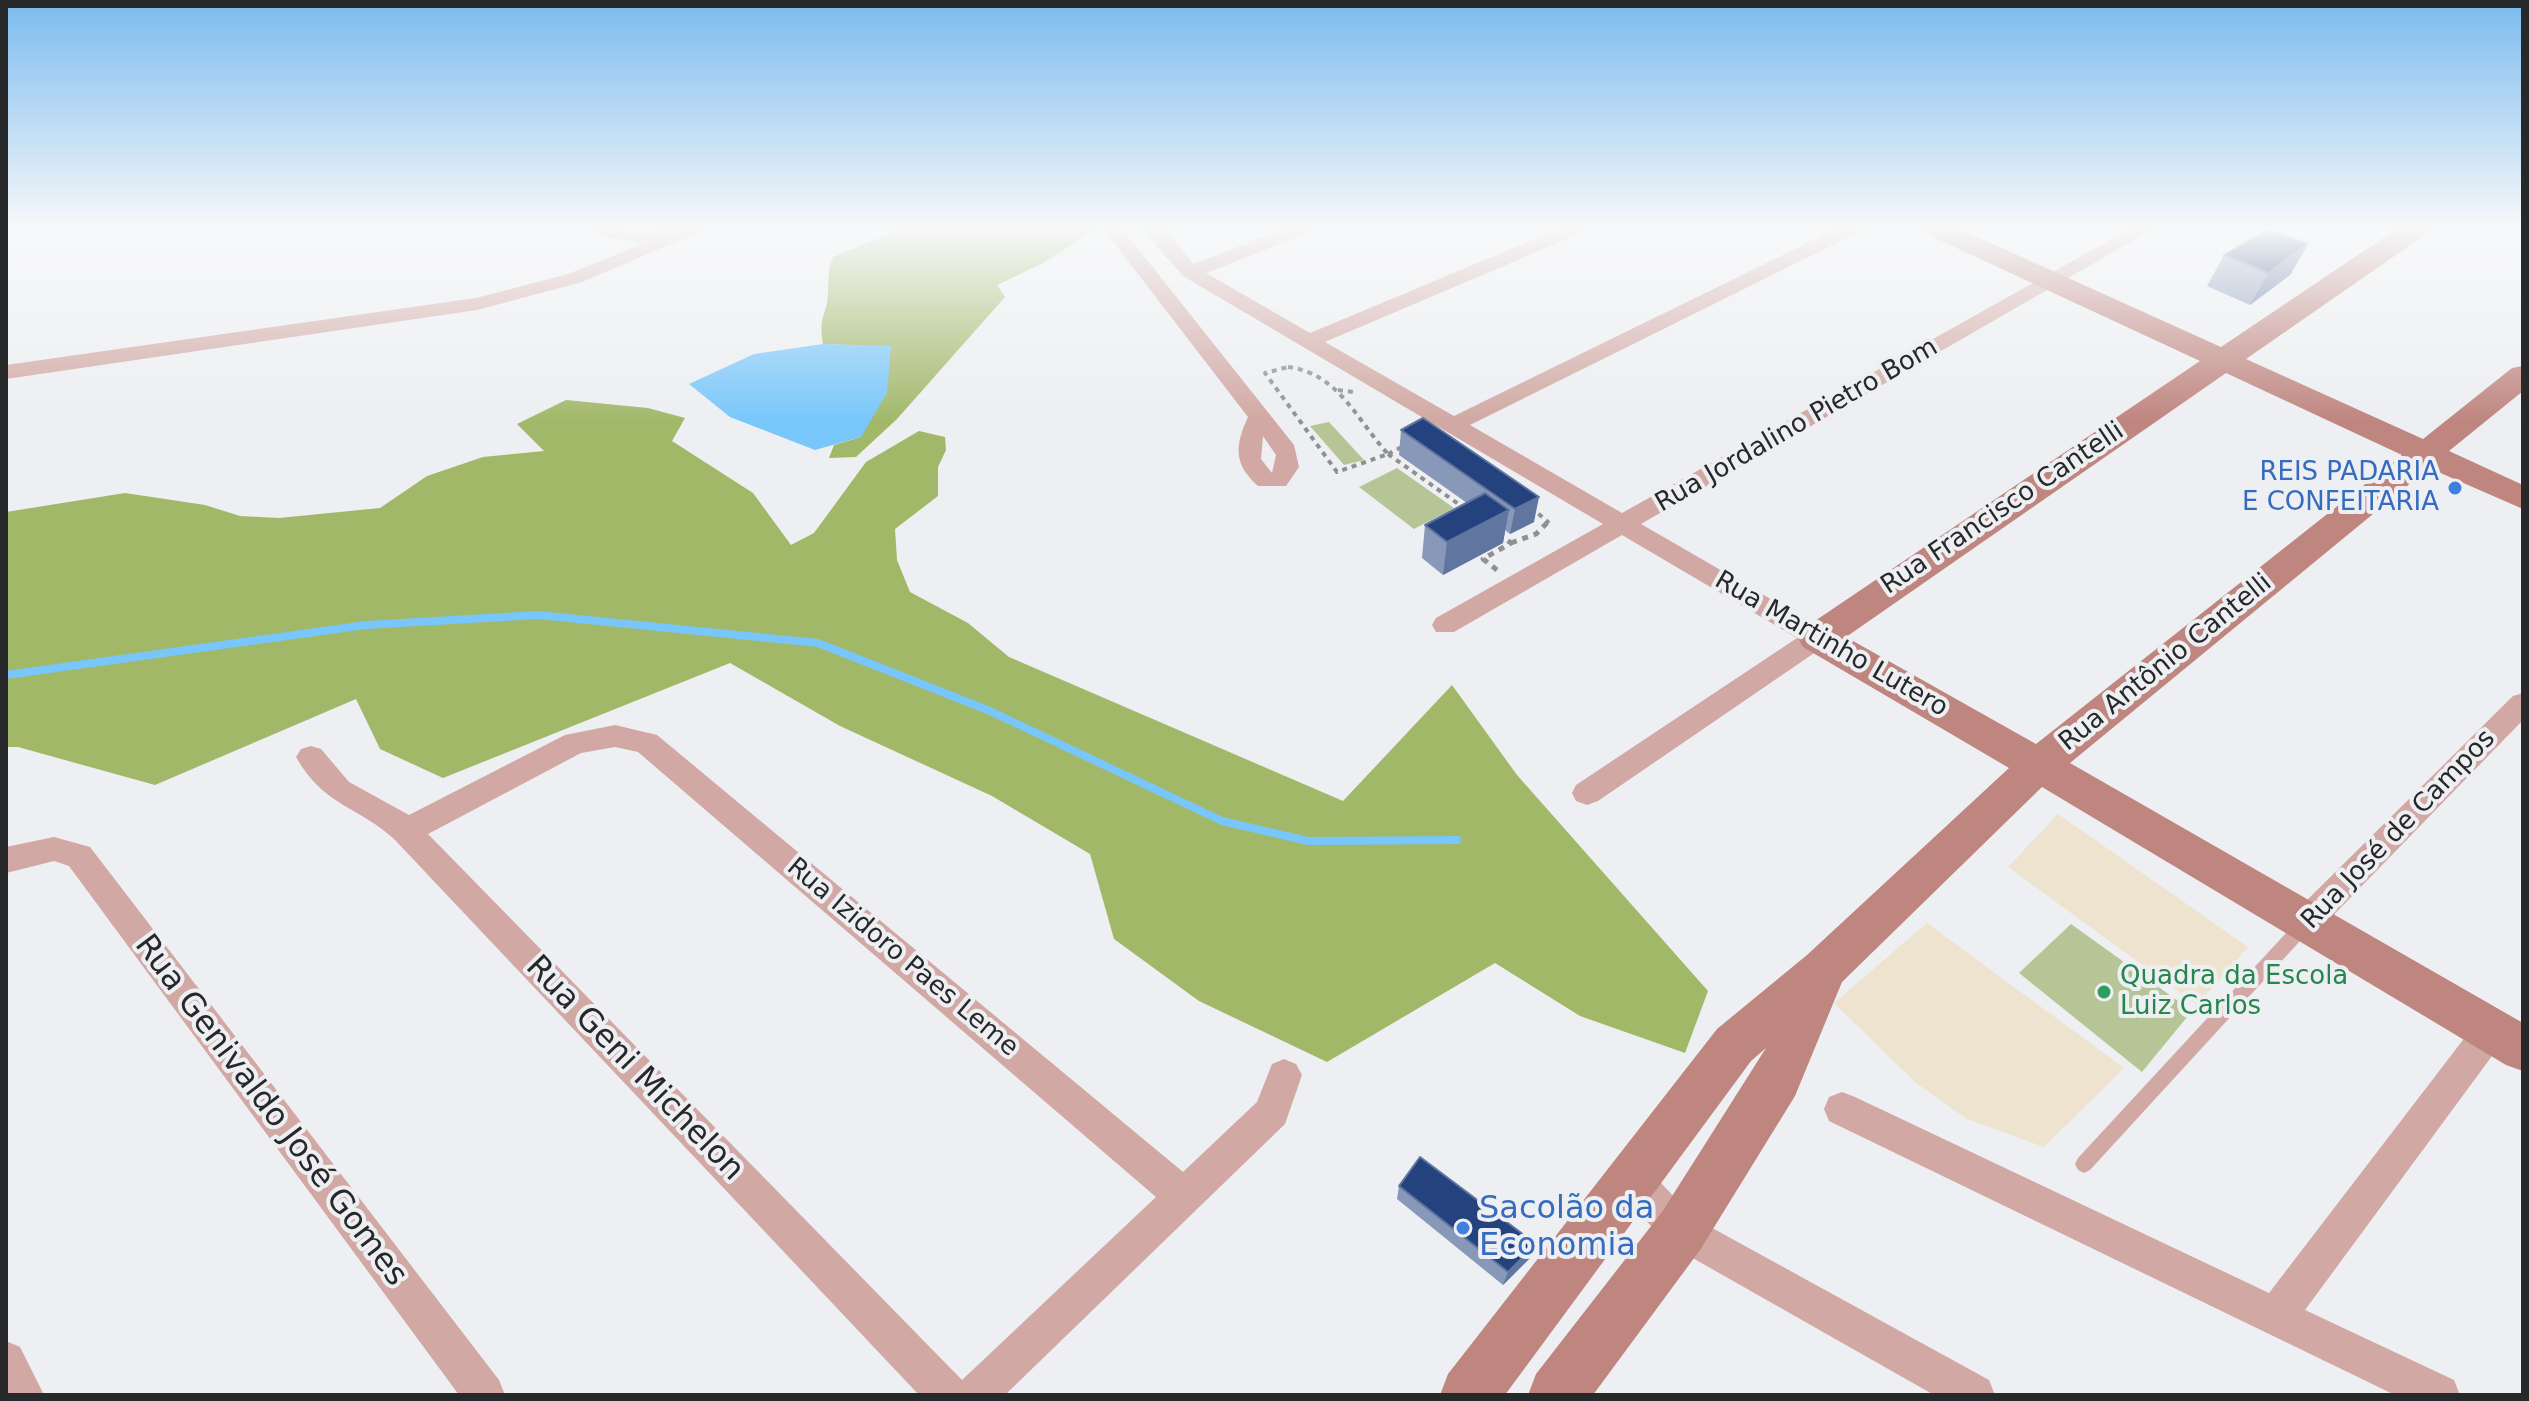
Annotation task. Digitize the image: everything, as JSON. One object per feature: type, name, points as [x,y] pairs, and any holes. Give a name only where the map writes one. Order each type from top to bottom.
[{"type":"street","points":[[6,372],[477,304],[525,291]]},
{"type":"street","points":[[1161,291],[1259,418]]},
{"type":"street","name":"Rua Martinho Lutero","points":[[1224,291],[1817,638],[2308,920],[2507,1040]]},
{"type":"street","points":[[1311,340],[1426,291]]},
{"type":"street","points":[[1455,424],[1724,291]]},
{"type":"street","name":"Rua Jordalino Pietro Bom","points":[[1445,625],[2034,291]]},
{"type":"street","points":[[2074,291],[2523,498]]},
{"type":"street","name":"Rua Francisco Cantelli","points":[[1587,793],[2323,291]]},
{"type":"street","name":"Rua Antônio Cantelli","points":[[1469,1395],[1734,1045],[1824,969],[2039,765],[2523,375]]},
{"type":"street","name":"Rua José de Campos","points":[[2308,920],[2523,703]]},
{"type":"street","name":"Rua Izidoro Paes Leme","points":[[406,831],[563,748],[589,739],[615,736],[637,739],[655,748],[1182,1195]]},
{"type":"street","name":"Rua Geni Michelon","points":[[311,757],[339,790],[394,820],[406,831],[947,1395]]},
{"type":"street","name":"Rua Genivaldo José Gomes","points":[[6,860],[43,850],[64,850],[79,856],[484,1395]]},
{"type":"street","points":[[1557,1395],[1681,1231],[1777,1080],[1824,969]]},
{"type":"street","points":[[2275,1318],[2507,1040]]},
{"type":"street","points":[[976,1395],[1272,1112],[1284,1075]]},
{"type":"street","points":[[1842,1109],[2439,1395]]},
{"type":"street","points":[[1632,1179],[1681,1231],[1974,1395]]},
{"type":"street","points":[[6,1361],[23,1395]]},
{"type":"lane","name":"Rua José de Campos","points":[[2084,1164],[2277,958],[2308,920]]},
{"type":"path","points":[[1415,441],[1388,454],[1337,472],[1265,373],[1281,367],[1300,366],[1319,374],[1338,390],[1388,454],[1474,515]]},
{"type":"path","points":[[1338,390],[1361,393]]},
{"type":"path","points":[[1497,570],[1483,559],[1511,543],[1536,534],[1550,522],[1529,506]]},
{"type":"path","points":[[1492,529],[1511,543]]},
{"type":"shaded area","points":[[2058,814],[2248,947],[2197,1005],[2008,867]]},
{"type":"shaded area","points":[[1927,923],[2124,1068],[2044,1147],[1967,1119],[1916,1083],[1834,1003]]},
{"type":"green space","points":[[828,291],[1001,291],[1005,297],[897,419],[856,457],[829,458],[834,445],[861,437],[891,347],[823,344],[822,321]]},
{"type":"green space","points":[[566,400],[648,408],[685,418],[672,441],[753,493],[791,545],[814,533],[866,462],[919,431],[945,437],[946,450],[938,467],[938,496],[895,529],[897,560],[910,592],[968,623],[1009,657],[1343,801],[1452,685],[1517,775],[1708,991],[1685,1053],[1580,1016],[1495,963],[1327,1062],[1199,1001],[1114,939],[1090,854],[992,796],[840,726],[730,663],[443,778],[380,749],[356,699],[155,785],[18,747],[6,747],[6,512],[125,493],[205,505],[240,516],[279,518],[380,508],[427,476],[483,457],[544,451],[517,424]]},
{"type":"green space","points":[[1329,422],[1364,460],[1344,465],[1310,426]]},
{"type":"green space","points":[[1397,468],[1454,508],[1414,529],[1359,487]]},
{"type":"green space","name":"Quadra da Escola Luiz Carlos","points":[[2071,924],[2192,1011],[2142,1072],[2019,973]]},
{"type":"water","points":[[823,344],[891,346],[887,393],[861,437],[815,450],[730,417],[689,384],[754,354]]},
{"type":"building","points":[[1423,418],[1539,497],[1515,509],[1401,430]]},
{"type":"building","points":[[1485,493],[1509,510],[1447,542],[1425,525]]},
{"type":"building","name":"Sacolão da Economia","points":[[1420,1157],[1536,1244],[1508,1272],[1399,1186]]},
{"type":"waterway","points":[[6,675],[366,625],[538,615],[818,643],[990,711],[1222,821],[1308,841],[1457,840]]},
{"type":"place","name":"REIS PADARIA E CONFEITARIA","points":[[2455,488]]},
{"type":"place","name":"Quadra da Escola Luiz Carlos","points":[[2104,992]]},
{"type":"place","name":"Sacolão da Economia","points":[[1463,1228]]}]
